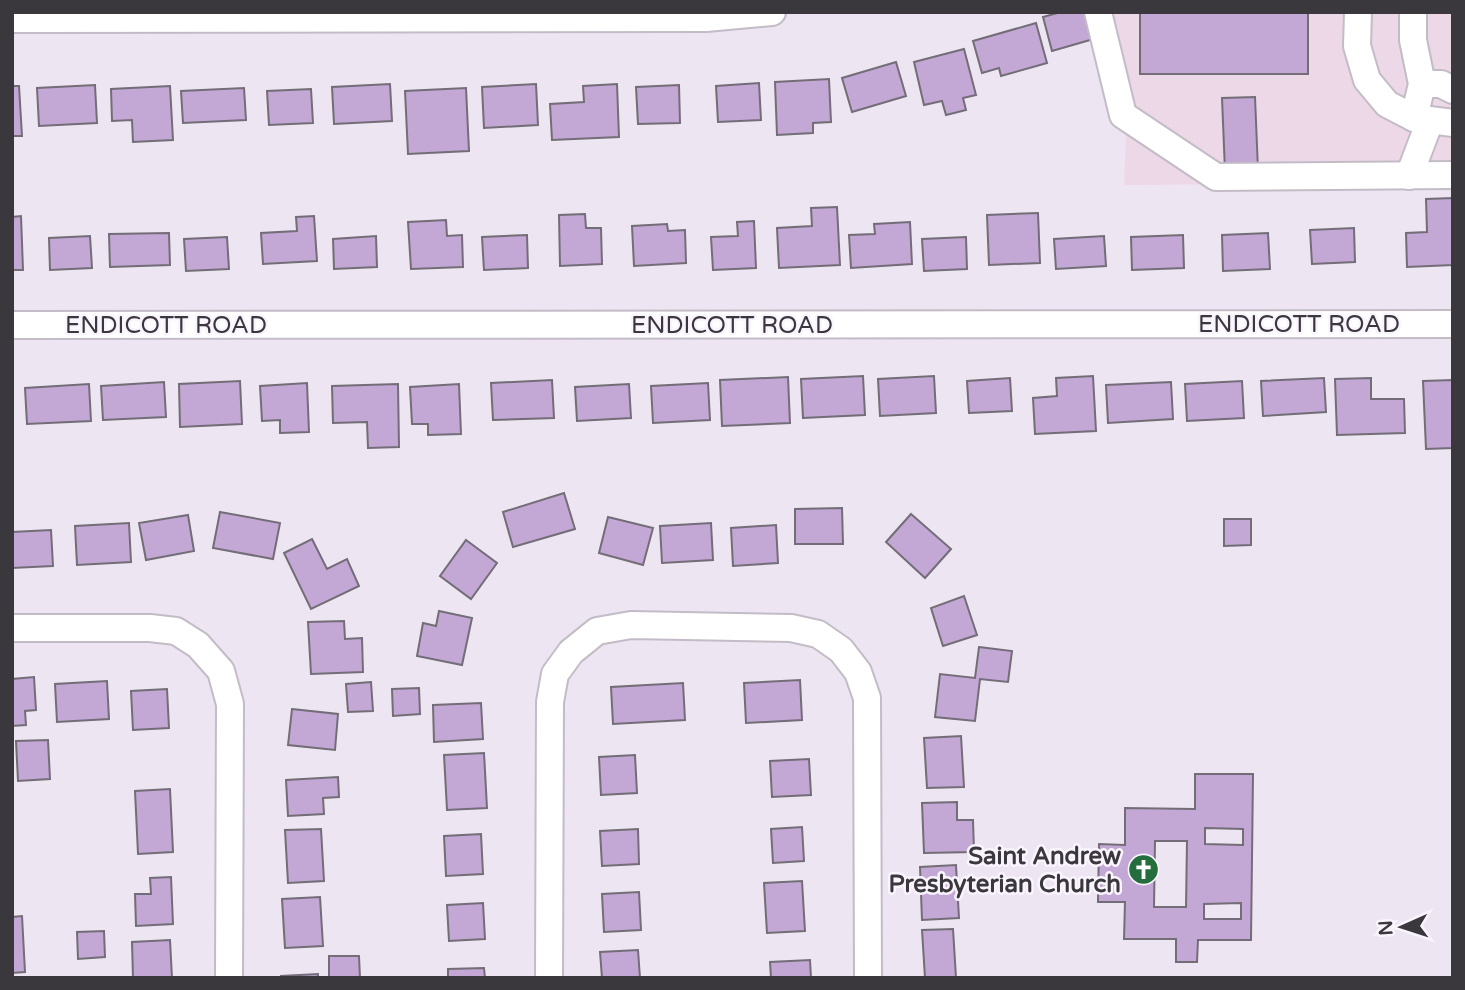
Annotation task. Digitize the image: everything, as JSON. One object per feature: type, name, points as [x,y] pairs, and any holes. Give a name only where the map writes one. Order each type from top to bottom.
[{"type":"street","points":[[12,19],[706,18],[772,12]]},
{"type":"street","points":[[1098,12],[1123,115],[1216,177],[1453,175]]},
{"type":"street","points":[[1358,12],[1357,46],[1367,80],[1387,104],[1432,121]]},
{"type":"street","points":[[1409,176],[1432,121],[1442,83],[1413,40],[1413,12]]},
{"type":"street","name":"ENDICOTT ROAD","points":[[12,325],[1453,324]]},
{"type":"street","points":[[549,978],[550,702],[555,674],[571,652],[597,631],[631,625],[791,628],[818,634],[841,650],[858,672],[867,698],[868,978]]},
{"type":"street","points":[[12,628],[150,628],[176,631],[198,645],[220,671],[230,704],[229,978]]},
{"type":"shaded area","points":[[1100,12],[1453,12],[1453,182],[1124,185],[1127,112]]},
{"type":"building","points":[[1061,12],[1090,12],[1097,38],[1052,51],[1043,17]]},
{"type":"building","points":[[1140,13],[1308,13],[1308,74],[1140,74]]},
{"type":"building","points":[[1036,23],[1047,63],[1001,76],[999,68],[982,73],[973,41]]},
{"type":"building","points":[[964,49],[976,95],[963,98],[966,110],[946,115],[942,101],[924,105],[914,62]]},
{"type":"building","points":[[896,62],[906,96],[852,112],[842,78]]},
{"type":"building","points":[[829,79],[831,122],[813,123],[813,133],[777,135],[775,82]]},
{"type":"building","points":[[759,83],[761,120],[718,122],[716,86]]},
{"type":"building","points":[[390,84],[392,121],[334,124],[332,87]]},
{"type":"building","points":[[536,84],[538,125],[484,128],[482,87]]},
{"type":"building","points":[[617,84],[619,137],[552,140],[550,104],[584,102],[583,86]]},
{"type":"building","points":[[95,85],[97,123],[39,126],[37,88]]},
{"type":"building","points":[[679,85],[680,123],[638,124],[636,87]]},
{"type":"building","points":[[12,86],[19,86],[22,136],[12,136]]},
{"type":"building","points":[[170,86],[173,140],[133,142],[132,120],[112,121],[111,89]]},
{"type":"building","points":[[244,88],[246,120],[183,123],[181,91]]},
{"type":"building","points":[[466,88],[469,151],[408,154],[405,91]]},
{"type":"building","points":[[311,89],[313,123],[269,125],[267,91]]},
{"type":"building","points":[[1255,97],[1258,170],[1225,171],[1222,98]]},
{"type":"building","points":[[1453,198],[1453,265],[1407,267],[1406,233],[1427,232],[1426,199]]},
{"type":"building","points":[[837,207],[840,265],[779,268],[777,228],[812,226],[811,208]]},
{"type":"building","points":[[1038,213],[1040,263],[989,265],[987,215]]},
{"type":"building","points":[[585,214],[586,228],[601,228],[602,264],[560,266],[559,215]]},
{"type":"building","points":[[21,216],[23,270],[12,270],[12,217]]},
{"type":"building","points":[[314,216],[317,261],[263,264],[261,233],[297,231],[296,217]]},
{"type":"building","points":[[446,220],[447,236],[462,235],[463,267],[411,269],[408,222]]},
{"type":"building","points":[[754,221],[756,268],[713,270],[711,237],[738,236],[737,222]]},
{"type":"building","points":[[910,222],[912,264],[851,268],[849,235],[875,234],[874,224]]},
{"type":"building","points":[[667,224],[668,231],[685,230],[686,263],[634,266],[632,226]]},
{"type":"building","points":[[1354,228],[1355,262],[1312,264],[1310,230]]},
{"type":"building","points":[[169,233],[170,265],[110,267],[109,234]]},
{"type":"building","points":[[1268,233],[1270,269],[1223,271],[1222,235]]},
{"type":"building","points":[[527,235],[528,268],[484,270],[482,237]]},
{"type":"building","points":[[1183,235],[1184,268],[1132,270],[1131,237]]},
{"type":"building","points":[[90,236],[92,268],[50,270],[49,238]]},
{"type":"building","points":[[376,236],[377,267],[334,269],[333,239]]},
{"type":"building","points":[[1104,236],[1106,266],[1056,269],[1054,239]]},
{"type":"building","points":[[227,237],[229,269],[186,271],[184,239]]},
{"type":"building","points":[[966,237],[967,269],[924,271],[922,239]]},
{"type":"building","points":[[863,376],[865,415],[803,418],[801,379]]},
{"type":"building","points":[[934,376],[936,413],[880,416],[878,379]]},
{"type":"building","points":[[1093,376],[1096,431],[1035,434],[1033,398],[1057,396],[1056,378]]},
{"type":"building","points":[[788,377],[790,423],[722,426],[720,380]]},
{"type":"building","points":[[1010,378],[1012,411],[969,413],[967,381]]},
{"type":"building","points":[[1324,378],[1326,412],[1263,416],[1261,381]]},
{"type":"building","points":[[1371,378],[1371,399],[1404,399],[1405,433],[1337,435],[1335,379]]},
{"type":"building","points":[[552,380],[554,418],[493,420],[491,383]]},
{"type":"building","points":[[1453,380],[1453,448],[1426,449],[1423,381]]},
{"type":"building","points":[[240,381],[242,424],[180,427],[179,384]]},
{"type":"building","points":[[1242,381],[1244,418],[1187,421],[1185,384]]},
{"type":"building","points":[[164,382],[166,417],[103,420],[101,386]]},
{"type":"building","points":[[1171,382],[1173,419],[1108,423],[1106,385]]},
{"type":"building","points":[[307,383],[309,432],[280,433],[280,420],[262,421],[260,386]]},
{"type":"building","points":[[708,383],[710,420],[653,423],[651,386]]},
{"type":"building","points":[[89,384],[91,421],[27,424],[25,388]]},
{"type":"building","points":[[398,384],[399,447],[368,448],[367,422],[333,423],[332,386]]},
{"type":"building","points":[[459,384],[461,434],[428,435],[428,424],[412,424],[410,387]]},
{"type":"building","points":[[629,384],[631,418],[577,421],[575,387]]},
{"type":"building","points":[[564,493],[575,529],[513,547],[503,512]]},
{"type":"building","points":[[842,508],[843,544],[795,544],[795,509]]},
{"type":"building","points":[[220,512],[280,523],[273,559],[213,548]]},
{"type":"building","points":[[911,514],[951,549],[925,578],[886,542]]},
{"type":"building","points":[[188,515],[194,551],[146,560],[139,523]]},
{"type":"building","points":[[608,517],[653,528],[643,565],[599,553]]},
{"type":"building","points":[[1224,519],[1251,519],[1251,545],[1224,546]]},
{"type":"building","points":[[129,523],[131,562],[77,565],[75,526]]},
{"type":"building","points":[[711,523],[713,560],[662,563],[660,526]]},
{"type":"building","points":[[776,525],[778,563],[733,566],[731,528]]},
{"type":"building","points":[[51,530],[53,566],[12,568],[12,532]]},
{"type":"building","points":[[312,539],[327,569],[347,559],[359,586],[311,609],[284,553]]},
{"type":"building","points":[[466,540],[497,563],[471,599],[440,576]]},
{"type":"building","points":[[964,596],[977,635],[943,646],[931,608]]},
{"type":"building","points":[[439,611],[472,618],[462,665],[417,656],[423,623],[436,626]]},
{"type":"building","points":[[344,621],[345,639],[362,638],[363,672],[311,674],[308,622]]},
{"type":"building","points":[[979,647],[1012,651],[1008,682],[980,679],[975,721],[935,717],[940,674],[975,678]]},
{"type":"building","points":[[34,677],[36,710],[25,711],[26,725],[12,726],[12,679]]},
{"type":"building","points":[[800,680],[802,720],[746,723],[744,683]]},
{"type":"building","points":[[107,681],[109,719],[57,722],[55,684]]},
{"type":"building","points":[[371,682],[373,711],[348,712],[346,684]]},
{"type":"building","points":[[683,683],[685,720],[613,724],[611,687]]},
{"type":"building","points":[[419,688],[420,714],[393,716],[392,689]]},
{"type":"building","points":[[167,689],[169,728],[133,730],[131,691]]},
{"type":"building","points":[[481,703],[483,739],[434,742],[433,705]]},
{"type":"building","points":[[292,709],[338,714],[335,750],[288,745]]},
{"type":"building","points":[[961,736],[964,787],[927,788],[924,738]]},
{"type":"building","points":[[48,740],[50,779],[18,781],[16,741]]},
{"type":"building","points":[[484,753],[487,808],[447,810],[444,755]]},
{"type":"building","points":[[635,755],[637,793],[601,795],[599,757]]},
{"type":"building","points":[[809,759],[811,795],[772,797],[770,761]]},
{"type":"building","points":[[1195,774],[1253,774],[1251,940],[1198,940],[1197,962],[1176,962],[1176,939],[1124,939],[1125,902],[1098,902],[1099,844],[1125,845],[1125,808],[1195,809]],"holes":[[[1205,828],[1243,829],[1243,845],[1205,844]],[[1155,841],[1187,841],[1186,907],[1154,907]],[[1241,903],[1241,919],[1204,919],[1204,904]]]},
{"type":"building","points":[[338,777],[339,797],[323,798],[324,814],[288,816],[286,780]]},
{"type":"building","points":[[170,789],[173,852],[138,854],[135,791]]},
{"type":"building","points":[[957,802],[957,820],[973,820],[974,852],[924,853],[922,803]]},
{"type":"building","points":[[802,827],[804,861],[773,863],[771,829]]},
{"type":"building","points":[[321,829],[324,881],[288,883],[285,830]]},
{"type":"building","points":[[638,829],[639,864],[602,866],[600,831]]},
{"type":"building","points":[[481,834],[483,874],[446,876],[444,836]]},
{"type":"building","points":[[956,865],[959,918],[922,920],[920,867]]},
{"type":"building","points":[[171,877],[173,924],[136,926],[135,894],[151,894],[150,878]]},
{"type":"building","points":[[802,881],[805,931],[767,933],[764,883]]},
{"type":"building","points":[[639,892],[641,930],[604,932],[602,894]]},
{"type":"building","points":[[320,897],[323,946],[285,948],[282,899]]},
{"type":"building","points":[[483,903],[485,939],[449,941],[447,905]]},
{"type":"building","points":[[22,916],[25,972],[12,973],[12,917]]},
{"type":"building","points":[[953,929],[956,978],[925,978],[922,930]]},
{"type":"building","points":[[104,931],[105,957],[78,959],[77,932]]},
{"type":"building","points":[[170,940],[172,978],[133,978],[132,942]]},
{"type":"building","points":[[638,950],[640,978],[602,978],[600,952]]},
{"type":"building","points":[[329,956],[359,956],[360,978],[329,978]]},
{"type":"building","points":[[810,960],[811,978],[771,978],[770,962]]},
{"type":"building","points":[[484,968],[485,978],[448,978],[448,969]]},
{"type":"building","points":[[318,974],[318,978],[281,978],[281,976]]},
{"type":"place","name":"Saint Andrew Presbyterian Church","points":[[1144,870]]}]
